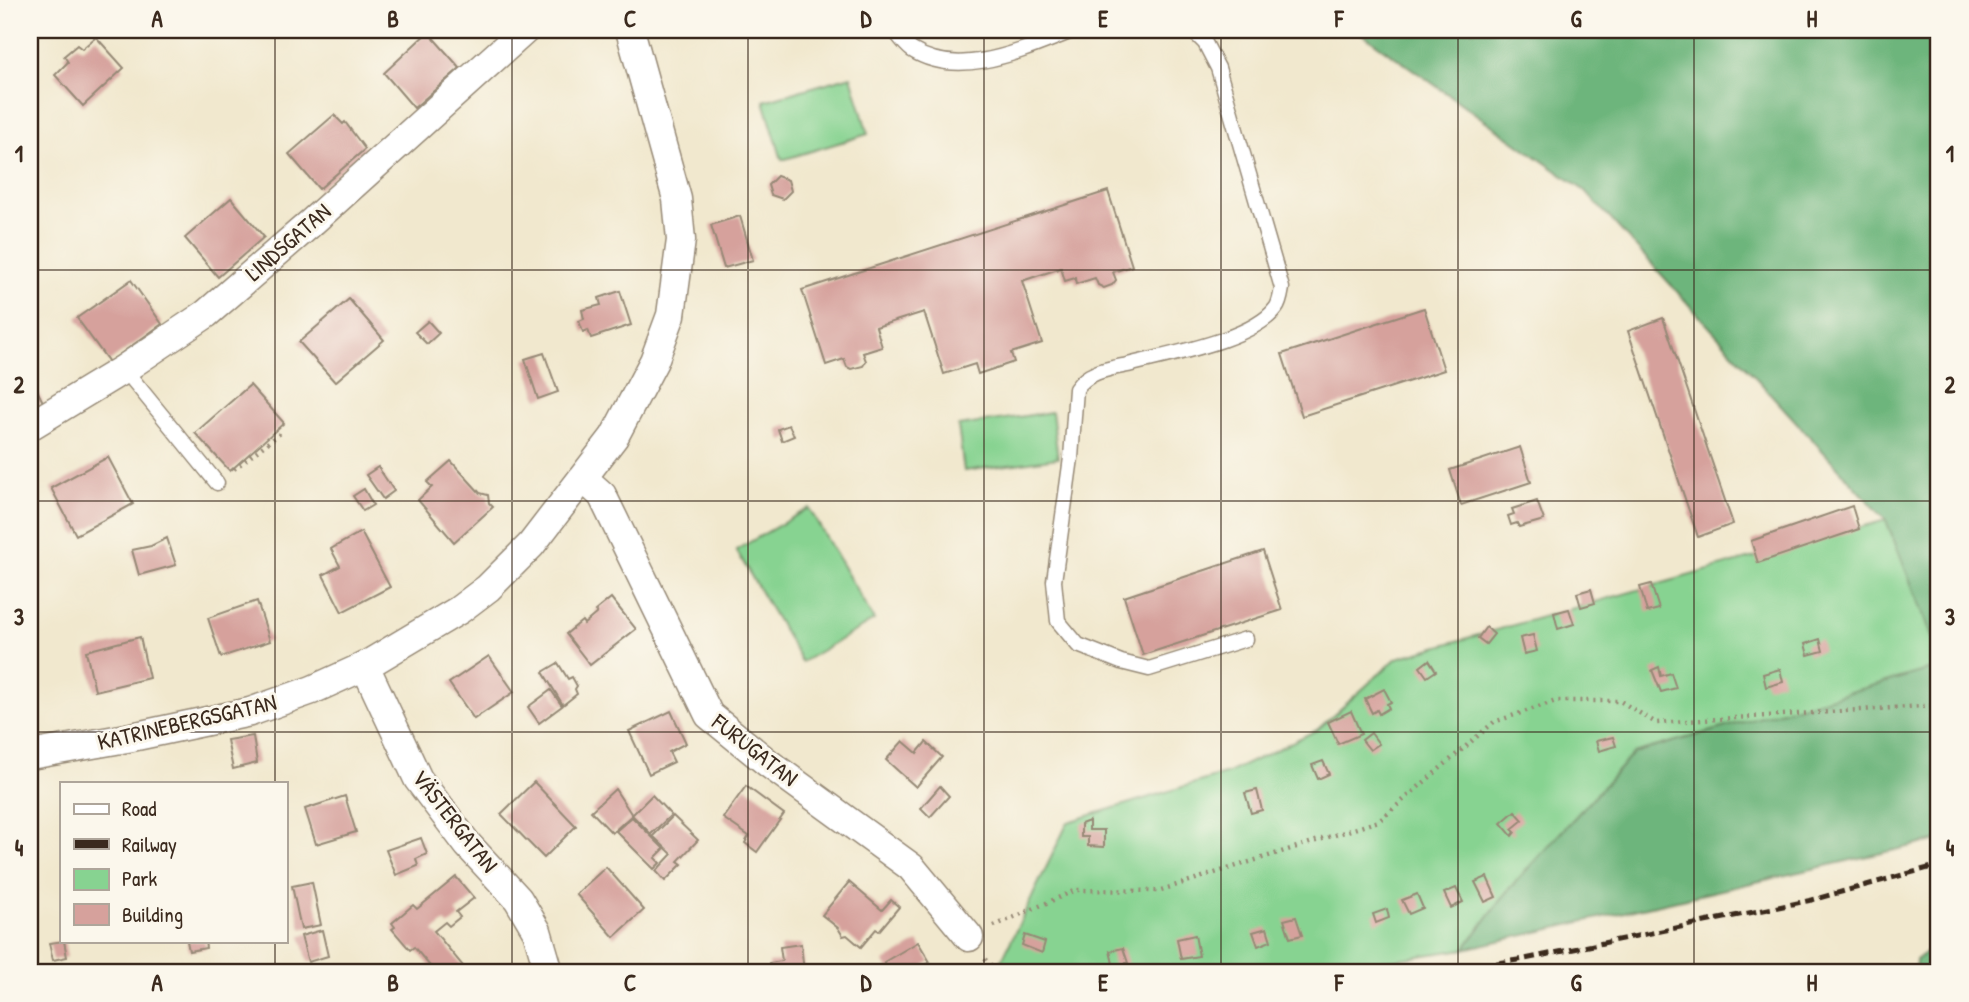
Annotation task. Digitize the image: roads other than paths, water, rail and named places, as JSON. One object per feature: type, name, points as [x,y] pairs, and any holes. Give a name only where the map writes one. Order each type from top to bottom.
[{"type":"street","name":"LINDSGATAN","points":[[30,426],[124,369],[206,314],[525,30]]},
{"type":"street","name":"KATRINEBERGSGATAN","points":[[30,755],[250,712],[312,690],[365,666],[459,610],[488,588],[531,545],[614,437],[654,361],[671,315],[681,240],[677,199],[630,30]]},
{"type":"street","name":"FURUGATAN","points":[[584,479],[602,495],[709,715],[768,763],[911,867],[969,937]]},
{"type":"street","name":"VÄSTERGATAN","points":[[365,666],[418,779],[468,845],[519,899],[537,931],[549,972]]},
{"type":"lane","points":[[894,30],[910,49],[939,61],[954,63],[985,60],[1075,30]]},
{"type":"lane","points":[[1192,30],[1205,43],[1218,68],[1282,288],[1277,308],[1249,331],[1096,373],[1083,379],[1076,388],[1071,458],[1054,581],[1058,621],[1078,645],[1121,662],[1149,669],[1246,639]]},
{"type":"lane","points":[[124,369],[217,483]]},
{"type":"railway","points":[[1437,972],[1525,959],[1812,900],[1939,865]]}]
